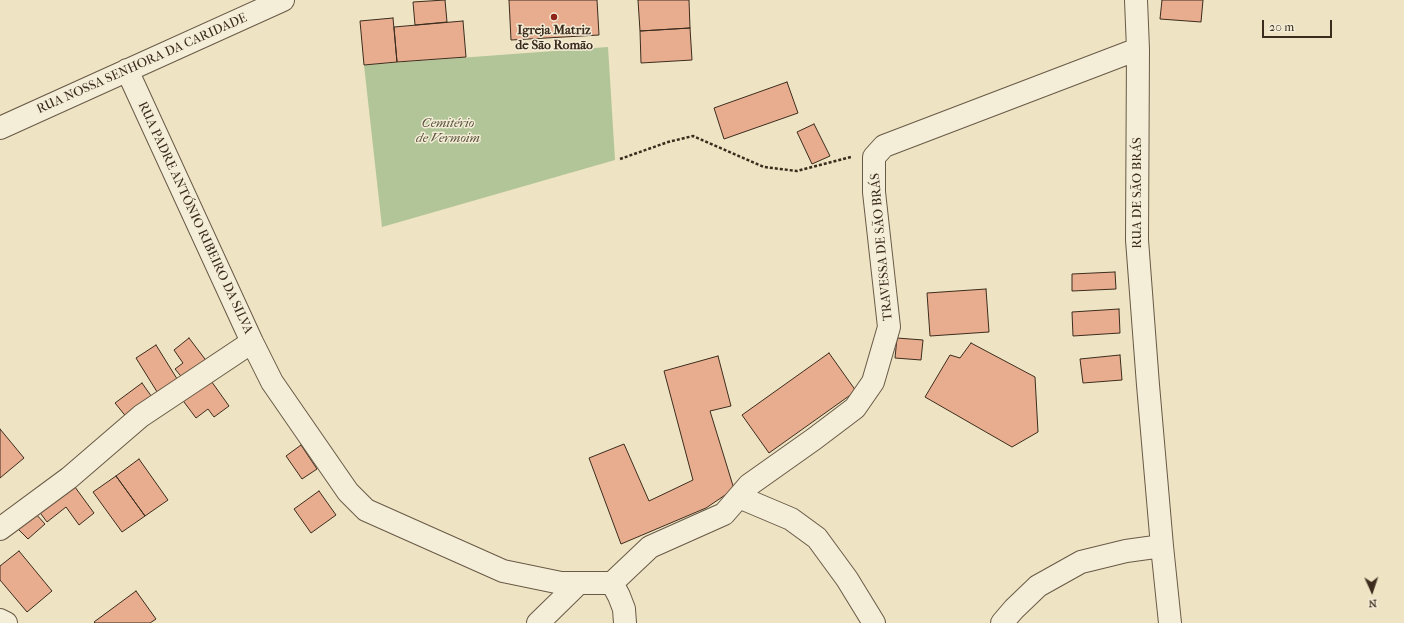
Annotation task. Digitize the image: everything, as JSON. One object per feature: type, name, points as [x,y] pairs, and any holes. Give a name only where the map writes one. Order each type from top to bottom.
[{"type":"street","name":"RUA NOSSA SENHORA DA CARIDADE","points":[[0,128],[283,0]]},
{"type":"street","name":"RUA DE SÃO BRÁS","points":[[1136,0],[1138,49],[1137,240],[1148,385],[1170,623]]},
{"type":"street","points":[[884,146],[1138,49]]},
{"type":"street","name":"RUA PADRE ANTÓNIO RIBEIRO DA SILVA","points":[[0,529],[69,478],[141,416],[252,342],[127,70]]},
{"type":"street","name":"TRAVESSA DE SÃO BRÁS","points":[[612,583],[650,547],[724,514],[749,485],[814,439],[854,408],[873,382],[889,327],[874,192],[874,157],[884,146]]},
{"type":"street","points":[[252,342],[272,382],[348,492],[366,510],[503,571],[560,583],[612,583],[624,609],[626,623]]},
{"type":"street","points":[[739,496],[792,519],[817,538],[846,579],[874,623]]},
{"type":"street","points":[[1002,623],[1038,586],[1081,562],[1126,551],[1162,546]]},
{"type":"street","points":[[538,623],[579,583]]},
{"type":"street","points":[[0,620],[6,623]]},
{"type":"path","points":[[620,158],[668,142],[693,136],[764,167],[797,171],[841,160],[884,146]]},
{"type":"green space","name":"Cemitério de Vermoim","points":[[608,47],[615,160],[382,227],[364,65]]},
{"type":"building","points":[[445,0],[447,22],[415,25],[413,2]]},
{"type":"building","name":"Igreja Matriz de São Romão","points":[[509,0],[597,0],[599,35],[511,40]]},
{"type":"building","points":[[638,0],[689,0],[690,28],[640,31]]},
{"type":"building","points":[[1162,0],[1203,0],[1201,22],[1160,19]]},
{"type":"building","points":[[393,18],[397,62],[364,65],[360,21]]},
{"type":"building","points":[[463,21],[466,57],[397,62],[394,27]]},
{"type":"building","points":[[690,28],[692,60],[641,63],[640,31]]},
{"type":"building","points":[[787,82],[798,113],[724,139],[714,108]]},
{"type":"building","points":[[814,124],[830,156],[812,164],[797,132]]},
{"type":"building","points":[[1115,272],[1116,289],[1072,291],[1072,274]]},
{"type":"building","points":[[986,289],[989,332],[930,336],[927,293]]},
{"type":"building","points":[[1119,309],[1120,333],[1073,336],[1072,312]]},
{"type":"building","points":[[189,338],[208,363],[185,381],[175,369],[183,363],[174,350]]},
{"type":"building","points":[[897,338],[923,340],[921,360],[895,358]]},
{"type":"building","points":[[971,343],[1035,377],[1038,432],[1012,447],[925,397],[950,355],[960,358]]},
{"type":"building","points":[[156,345],[179,382],[159,395],[136,358]]},
{"type":"building","points":[[829,353],[856,391],[769,453],[742,415]]},
{"type":"building","points":[[1120,355],[1122,380],[1083,383],[1080,359]]},
{"type":"building","points":[[718,356],[731,406],[710,411],[734,489],[706,508],[621,544],[589,458],[624,444],[649,501],[693,480],[664,371]]},
{"type":"building","points":[[209,378],[229,406],[214,417],[208,409],[196,418],[181,398]]},
{"type":"building","points":[[142,383],[154,400],[128,419],[115,403]]},
{"type":"building","points":[[0,429],[24,458],[0,478]]},
{"type":"building","points":[[301,445],[317,469],[302,479],[286,456]]},
{"type":"building","points":[[139,459],[168,500],[145,516],[116,476]]},
{"type":"building","points":[[116,476],[145,516],[122,532],[93,492]]},
{"type":"building","points":[[72,483],[94,513],[79,525],[66,507],[47,522],[38,510]]},
{"type":"building","points":[[319,491],[336,515],[311,533],[294,509]]},
{"type":"building","points":[[35,513],[45,524],[28,539],[17,528]]},
{"type":"building","points":[[19,551],[52,591],[27,612],[0,580],[0,566]]},
{"type":"building","points":[[136,591],[156,619],[150,623],[94,622]]},
{"type":"place","name":"Igreja Matriz de São Romão","points":[[554,17]]}]
